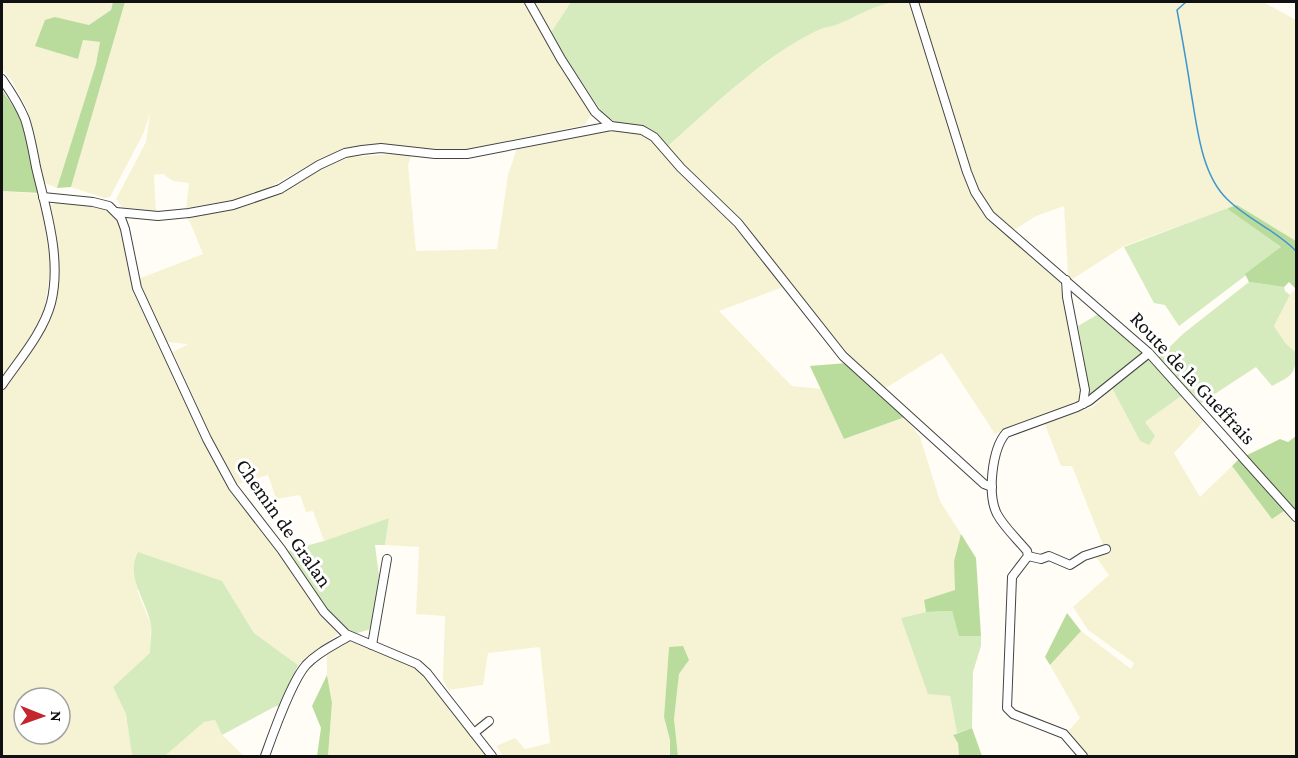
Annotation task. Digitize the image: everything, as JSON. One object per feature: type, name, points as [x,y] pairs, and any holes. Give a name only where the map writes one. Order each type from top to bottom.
[{"type":"street","points":[[529,2],[561,59],[590,103],[611,126]]},
{"type":"street","name":"Route de la Gueffrais","points":[[914,2],[967,172],[980,201],[990,215],[1149,353],[1296,517]]},
{"type":"street","points":[[2,80],[18,103],[26,120],[55,266],[51,301],[43,323],[2,385]]},
{"type":"street","points":[[43,197],[93,202],[109,206],[116,212],[158,216],[189,213],[233,204],[280,189],[319,165],[345,153],[381,148],[435,154],[467,154],[611,126],[634,128],[654,137],[681,168],[738,223],[843,356],[984,484],[992,487]]},
{"type":"street","name":"Chemin de Gralan","points":[[116,212],[125,229],[137,288],[197,419],[233,487],[281,549],[324,612],[349,636],[417,664],[427,673],[492,756]]},
{"type":"street","points":[[1066,280],[1067,297],[1085,390],[1083,404]]},
{"type":"street","points":[[1028,556],[1027,551],[1003,523],[996,511],[992,487],[999,442],[1006,433],[1083,404],[1107,388],[1149,353]]},
{"type":"street","points":[[1028,556],[1041,559],[1049,556],[1070,566],[1084,556],[1106,549]]},
{"type":"street","points":[[1028,556],[1012,577],[1007,708],[1012,714],[1064,734],[1083,756]]},
{"type":"street","points":[[372,645],[387,559]]},
{"type":"street","points":[[265,756],[274,730],[305,666],[320,653],[349,636]]},
{"type":"street","points":[[474,733],[489,721]]},
{"type":"shaded area","points":[[2,2],[113,2],[111,10],[89,25],[55,17],[36,46],[78,59],[83,40],[100,42],[96,64],[57,188],[45,183],[27,108],[12,81],[2,69]]},
{"type":"shaded area","points":[[125,2],[526,2],[591,114],[585,125],[467,149],[441,150],[386,144],[351,147],[307,166],[263,191],[237,199],[186,208],[189,183],[173,181],[163,174],[154,175],[156,211],[122,207],[116,199],[146,142],[150,113],[144,132],[110,197],[104,198],[71,187]]},
{"type":"shaded area","points":[[531,2],[571,2],[550,34]]},
{"type":"shaded area","points":[[910,2],[965,178],[988,219],[1059,278],[1083,394],[1077,401],[995,434],[942,353],[884,389],[842,349],[668,146],[746,77],[789,46],[816,30],[836,25],[876,5]]},
{"type":"shaded area","points":[[917,2],[1263,2],[1296,20],[1296,241],[1237,205],[1124,246],[1071,280],[1068,274],[1064,206],[1036,216],[1014,230],[993,211],[978,190]]},
{"type":"shaded area","points":[[608,130],[635,131],[652,139],[665,156],[740,232],[783,287],[719,311],[792,386],[821,389],[844,439],[905,417],[920,437],[940,501],[961,534],[954,561],[956,590],[924,600],[926,612],[902,618],[950,696],[957,733],[953,735],[958,743],[959,756],[678,756],[674,719],[679,674],[689,660],[669,647],[664,717],[670,740],[670,756],[503,756],[496,746],[515,738],[525,749],[550,743],[540,647],[488,653],[483,685],[448,690],[443,679],[445,616],[416,614],[419,547],[385,545],[389,518],[324,541],[313,511],[306,512],[300,495],[276,499],[268,475],[238,484],[213,441],[173,352],[188,344],[166,342],[138,279],[203,254],[186,217],[260,201],[301,183],[305,176],[350,157],[393,154],[411,156],[408,165],[416,251],[497,249],[508,175],[517,148]]},
{"type":"shaded area","points":[[2,191],[40,194],[51,268],[43,316],[2,381]]},
{"type":"shaded area","points":[[56,203],[92,203],[110,211],[119,223],[136,298],[204,440],[233,493],[279,550],[316,609],[338,634],[298,665],[254,633],[222,581],[137,590],[151,625],[150,654],[113,687],[126,714],[132,756],[2,756],[2,390],[46,326],[54,307],[59,266],[48,206]]},
{"type":"shaded area","points":[[1296,288],[1296,352],[1286,344],[1274,326]]},
{"type":"shaded area","points":[[1112,388],[1140,441],[1145,422],[1184,394],[1206,419],[1174,453],[1200,497],[1232,466],[1272,519],[1284,511],[1296,524],[1296,756],[1088,756],[1068,731],[1080,718],[1050,665],[1081,631],[1131,669],[1134,663],[1088,630],[1073,607],[1109,575],[1096,557],[1102,554],[1103,545],[1072,466],[1061,466],[1044,422],[1093,407]]},
{"type":"shaded area","points":[[345,640],[353,640],[413,666],[426,676],[489,756],[328,756],[332,703],[327,675],[327,654]]},
{"type":"shaded area","points":[[215,720],[222,735],[244,756],[165,756],[204,722]]},
{"type":"green space","points":[[113,2],[125,2],[71,187],[57,188],[96,64],[100,42],[83,40],[78,59],[35,46],[45,20],[55,17],[89,25],[111,10]]},
{"type":"green space","points":[[571,2],[896,2],[879,6],[819,30],[794,43],[738,84],[668,146],[644,127],[617,123],[603,114],[550,34]]},
{"type":"green space","points":[[2,90],[22,119],[40,193],[2,191]]},
{"type":"green space","points":[[1237,205],[1296,241],[1296,289],[1289,282],[1284,287],[1249,282],[1245,274],[1281,247],[1228,208]]},
{"type":"green space","points":[[1228,208],[1282,248],[1179,326],[1165,305],[1154,303],[1124,247]]},
{"type":"green space","points":[[1249,282],[1284,287],[1290,295],[1274,326],[1286,344],[1296,352],[1295,366],[1288,377],[1272,386],[1256,367],[1201,403],[1158,358],[1184,333]]},
{"type":"green space","points":[[1100,313],[1143,354],[1099,390],[1090,394],[1078,326]]},
{"type":"green space","points":[[1148,359],[1184,394],[1145,422],[1155,436],[1149,445],[1140,441],[1112,388]]},
{"type":"green space","points":[[847,363],[905,417],[844,439],[810,366]]},
{"type":"green space","points":[[1296,436],[1296,524],[1284,511],[1272,519],[1232,466],[1239,459],[1280,439],[1288,442]]},
{"type":"green space","points":[[389,518],[385,545],[375,545],[379,576],[371,629],[354,634],[328,612],[287,551],[324,541]]},
{"type":"green space","points":[[961,534],[976,558],[981,636],[959,636],[952,611],[926,612],[924,600],[955,590],[954,561]]},
{"type":"green space","points":[[138,552],[222,581],[254,633],[298,665],[280,707],[276,706],[222,735],[215,720],[204,722],[165,756],[132,756],[126,714],[113,687],[150,653],[151,625],[135,579],[135,561]]},
{"type":"green space","points":[[952,611],[960,636],[981,636],[981,646],[973,672],[972,728],[957,733],[950,696],[928,694],[901,618],[926,612]]},
{"type":"green space","points":[[1067,613],[1081,631],[1050,665],[1045,657]]},
{"type":"green space","points":[[683,646],[689,660],[679,674],[674,719],[678,756],[670,756],[670,740],[664,717],[669,647]]},
{"type":"green space","points":[[327,675],[332,703],[328,756],[317,756],[321,728],[312,706]]},
{"type":"green space","points":[[972,728],[982,756],[959,756],[958,743],[953,735]]},
{"type":"waterway","points":[[1186,2],[1177,10],[1198,134],[1211,177],[1218,189],[1235,206],[1296,251]]}]
